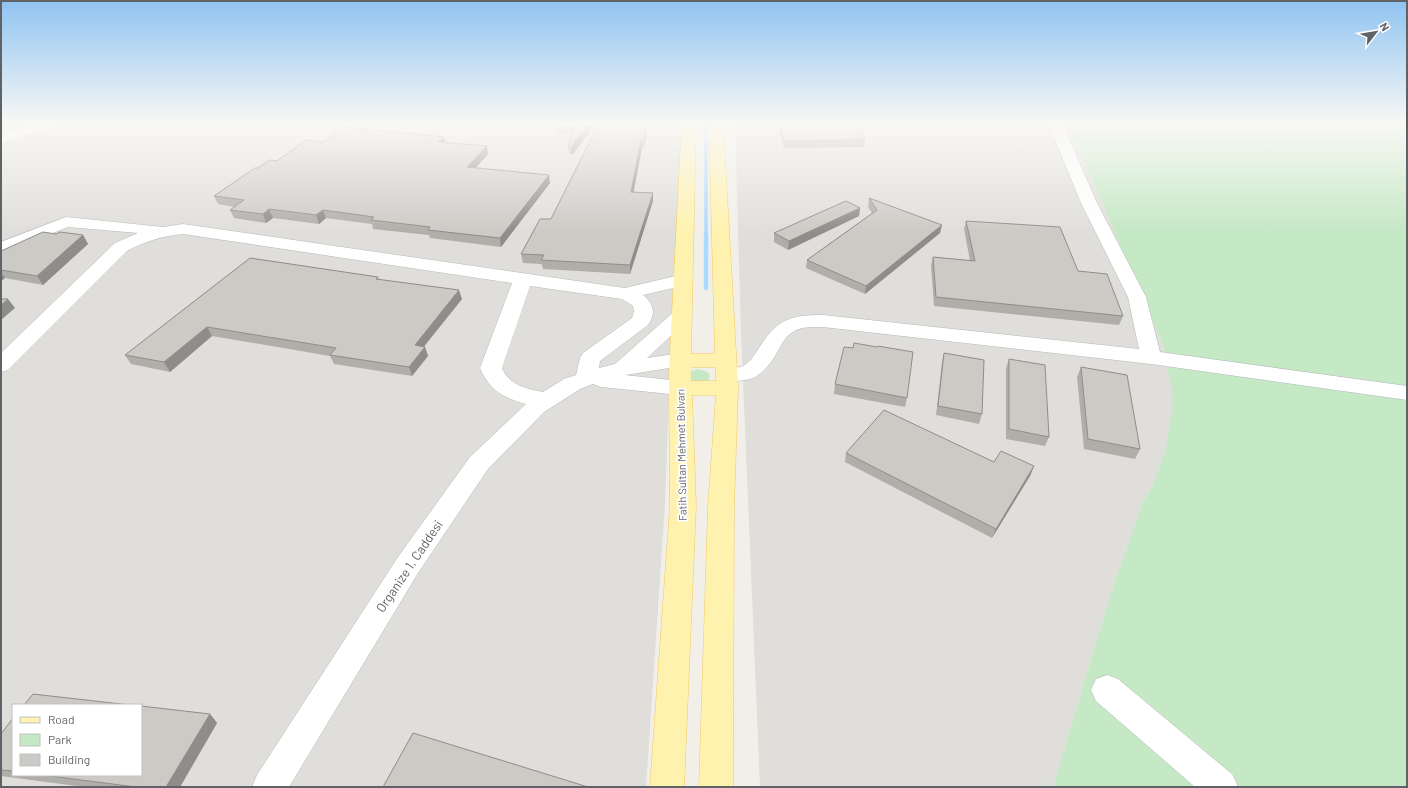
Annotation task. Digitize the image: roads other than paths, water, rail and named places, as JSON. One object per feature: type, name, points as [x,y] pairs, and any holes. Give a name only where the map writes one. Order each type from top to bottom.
[{"type":"main road","name":"Fatih Sultan Mehmet Bulvarı","points":[[667,787],[683,506],[680,388],[688,160]]},
{"type":"main road","points":[[716,787],[721,507],[727,374],[718,160]]},
{"type":"main road","points":[[681,360],[727,374]]},
{"type":"main road","points":[[680,388],[727,374]]},
{"type":"street","points":[[1071,160],[1089,203],[1137,297],[1151,357]]},
{"type":"street","points":[[1,248],[66,222],[168,231],[183,230],[625,294],[637,299],[641,303],[644,312],[641,321],[590,358],[586,378],[680,388]]},
{"type":"street","points":[[1,365],[121,247],[143,237],[168,231]]},
{"type":"street","points":[[523,279],[491,368],[496,379],[507,389],[522,395],[547,400]]},
{"type":"street","points":[[625,294],[684,280]]},
{"type":"street","points":[[622,369],[683,314]]},
{"type":"street","points":[[727,374],[744,374],[753,370],[759,364],[782,330],[794,325],[824,321],[1151,357],[1407,393]]},
{"type":"street","name":"Organize 1. Caddesi","points":[[268,787],[408,565],[479,463],[536,407],[572,384],[586,378],[622,369],[653,363],[681,360]]},
{"type":"street","points":[[1107,690],[1221,787]]},
{"type":"waterway","points":[[706,160],[706,288]]}]
